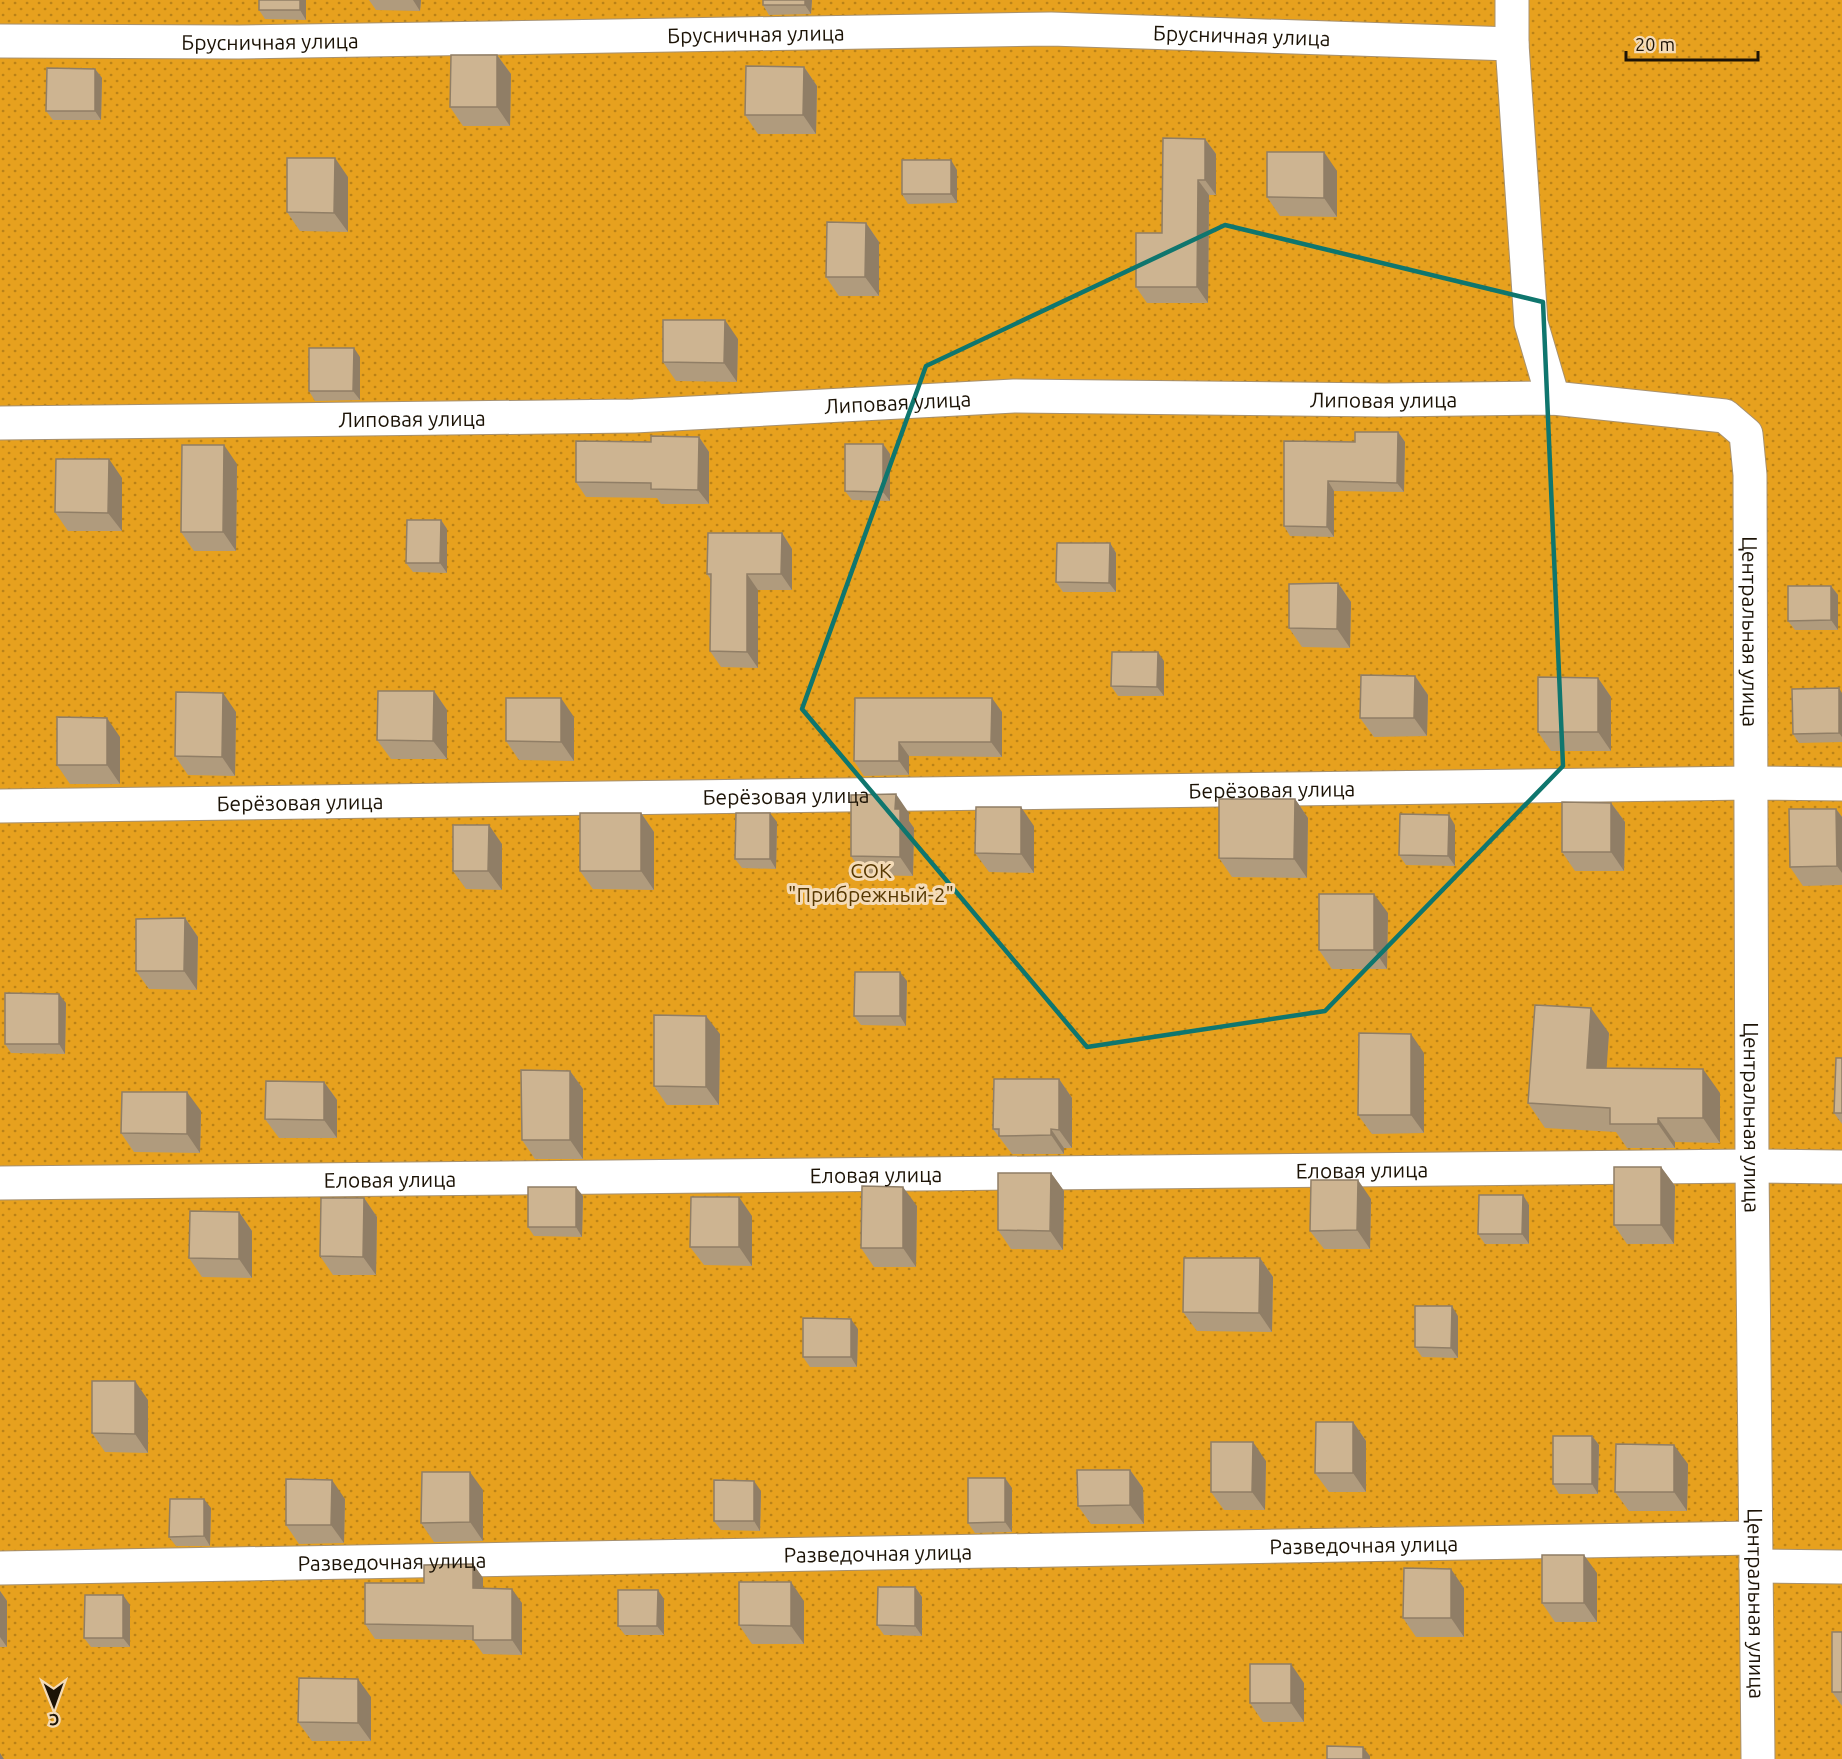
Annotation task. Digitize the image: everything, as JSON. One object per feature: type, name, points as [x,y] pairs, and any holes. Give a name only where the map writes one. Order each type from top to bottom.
[{"type":"street","points":[[1512,0],[1512,44],[1531,323],[1553,398]]},
{"type":"street","name":"Брусничная улица","points":[[0,41],[239,42],[1051,29],[1512,44]]},
{"type":"street","name":"Липовая улица","points":[[0,423],[634,416],[1014,396],[1384,400],[1553,398],[1725,416],[1746,434],[1750,475]]},
{"type":"street","name":"Центральная улица","points":[[1750,475],[1752,1166],[1758,1759]]},
{"type":"street","name":"Берёзовая улица","points":[[0,806],[1751,783],[1842,784]]},
{"type":"street","name":"Еловая улица","points":[[0,1183],[1842,1167]]},
{"type":"street","name":"Разведочная улица","points":[[0,1568],[1756,1552],[1842,1567]]},
{"type":"highlighted area","points":[[1225,225],[1543,302],[1563,766],[1325,1011],[1087,1047],[802,709],[926,366]]},
{"type":"green space","name":"СОК \"Прибрежный-2\"","points":[[0,0],[1842,0],[1842,1759],[0,1759]]},
{"type":"building","points":[[259,0],[300,0],[300,10],[259,10]]},
{"type":"building","points":[[763,0],[805,0],[805,5],[763,5]]},
{"type":"building","points":[[451,55],[497,55],[497,107],[450,107]]},
{"type":"building","points":[[746,66],[804,67],[803,115],[745,115]]},
{"type":"building","points":[[47,68],[95,69],[95,111],[46,111]]},
{"type":"building","points":[[1163,138],[1205,139],[1205,180],[1198,180],[1197,287],[1136,287],[1136,233],[1162,233]]},
{"type":"building","points":[[1267,152],[1324,152],[1324,198],[1267,197]]},
{"type":"building","points":[[287,158],[335,158],[334,213],[287,212]]},
{"type":"building","points":[[902,160],[951,160],[951,194],[902,194]]},
{"type":"building","points":[[827,222],[866,223],[865,277],[826,277]]},
{"type":"building","points":[[663,320],[725,320],[724,363],[663,362]]},
{"type":"building","points":[[309,348],[354,348],[353,391],[309,391]]},
{"type":"building","points":[[1355,432],[1398,432],[1397,483],[1328,481],[1327,527],[1284,526],[1284,441],[1355,442]]},
{"type":"building","points":[[651,436],[699,437],[698,490],[651,489],[651,483],[576,482],[576,441],[651,442]]},
{"type":"building","points":[[845,444],[883,444],[883,492],[845,491]]},
{"type":"building","points":[[182,445],[224,445],[223,532],[181,532]]},
{"type":"building","points":[[56,459],[109,459],[108,513],[55,512]]},
{"type":"building","points":[[407,520],[441,520],[440,563],[406,563]]},
{"type":"building","points":[[708,533],[782,533],[781,574],[747,574],[747,652],[710,651],[711,574],[707,574]]},
{"type":"building","points":[[1057,543],[1110,543],[1109,583],[1056,582]]},
{"type":"building","points":[[1338,583],[1337,629],[1289,628],[1289,584]]},
{"type":"building","points":[[1788,586],[1831,586],[1831,620],[1788,621]]},
{"type":"building","points":[[1112,652],[1158,652],[1157,687],[1111,686]]},
{"type":"building","points":[[1361,675],[1415,676],[1414,718],[1360,718]]},
{"type":"building","points":[[1538,677],[1598,678],[1598,732],[1538,732]]},
{"type":"building","points":[[1839,688],[1839,733],[1793,734],[1792,689]]},
{"type":"building","points":[[378,691],[434,691],[433,741],[377,740]]},
{"type":"building","points":[[176,692],[223,693],[222,757],[175,756]]},
{"type":"building","points":[[506,698],[561,698],[561,742],[506,741]]},
{"type":"building","points":[[855,698],[992,698],[991,742],[899,742],[899,761],[854,761]]},
{"type":"building","points":[[57,717],[107,718],[107,765],[57,765]]},
{"type":"building","points":[[896,794],[895,809],[900,809],[900,857],[851,856],[851,795]]},
{"type":"building","points":[[1219,799],[1295,799],[1294,859],[1219,858]]},
{"type":"building","points":[[1562,802],[1611,803],[1611,852],[1562,852]]},
{"type":"building","points":[[976,807],[1021,807],[1021,854],[975,853]]},
{"type":"building","points":[[1789,809],[1836,809],[1837,866],[1790,867]]},
{"type":"building","points":[[580,813],[641,813],[641,871],[580,871]]},
{"type":"building","points":[[736,813],[770,813],[770,859],[735,859]]},
{"type":"building","points":[[1400,814],[1449,815],[1448,856],[1399,855]]},
{"type":"building","points":[[453,825],[489,825],[488,871],[453,871]]},
{"type":"building","points":[[1319,894],[1374,894],[1374,950],[1319,950]]},
{"type":"building","points":[[185,918],[184,971],[136,971],[136,919]]},
{"type":"building","points":[[855,972],[900,972],[900,1016],[854,1016]]},
{"type":"building","points":[[5,993],[59,994],[59,1044],[5,1044]]},
{"type":"building","points":[[1535,1005],[1591,1008],[1587,1068],[1703,1069],[1703,1118],[1658,1118],[1658,1124],[1610,1124],[1610,1108],[1528,1103]]},
{"type":"building","points":[[654,1015],[706,1016],[706,1087],[654,1086]]},
{"type":"building","points":[[1359,1033],[1411,1034],[1411,1115],[1358,1115]]},
{"type":"building","points":[[1836,1058],[1842,1058],[1842,1113],[1834,1113]]},
{"type":"building","points":[[521,1070],[570,1071],[570,1140],[522,1140]]},
{"type":"building","points":[[994,1079],[1059,1079],[1059,1130],[1051,1129],[1051,1135],[999,1136],[999,1129],[993,1129]]},
{"type":"building","points":[[266,1081],[324,1082],[324,1120],[265,1119]]},
{"type":"building","points":[[122,1092],[187,1092],[187,1134],[121,1133]]},
{"type":"building","points":[[1614,1167],[1661,1167],[1661,1225],[1614,1225]]},
{"type":"building","points":[[998,1173],[1051,1173],[1050,1231],[998,1230]]},
{"type":"building","points":[[1311,1180],[1358,1180],[1357,1230],[1310,1231]]},
{"type":"building","points":[[862,1186],[903,1187],[903,1248],[861,1248]]},
{"type":"building","points":[[528,1187],[576,1187],[576,1227],[528,1227]]},
{"type":"building","points":[[1479,1195],[1523,1195],[1522,1234],[1478,1234]]},
{"type":"building","points":[[691,1197],[739,1197],[739,1247],[690,1247]]},
{"type":"building","points":[[321,1198],[364,1198],[363,1257],[320,1256]]},
{"type":"building","points":[[190,1211],[239,1212],[239,1259],[189,1258]]},
{"type":"building","points":[[1184,1258],[1260,1258],[1259,1313],[1183,1312]]},
{"type":"building","points":[[1415,1306],[1452,1306],[1451,1348],[1415,1347]]},
{"type":"building","points":[[803,1318],[851,1319],[851,1357],[803,1357]]},
{"type":"building","points":[[92,1381],[135,1381],[135,1434],[92,1433]]},
{"type":"building","points":[[1316,1422],[1353,1422],[1353,1473],[1315,1473]]},
{"type":"building","points":[[1553,1436],[1592,1436],[1592,1484],[1553,1484]]},
{"type":"building","points":[[1211,1442],[1253,1442],[1252,1492],[1211,1492]]},
{"type":"building","points":[[1616,1444],[1674,1445],[1674,1492],[1615,1492]]},
{"type":"building","points":[[1077,1470],[1130,1470],[1130,1505],[1078,1506]]},
{"type":"building","points":[[422,1472],[470,1472],[470,1522],[421,1523]]},
{"type":"building","points":[[968,1478],[1005,1478],[1005,1522],[968,1523]]},
{"type":"building","points":[[286,1479],[332,1480],[331,1525],[286,1525]]},
{"type":"building","points":[[714,1480],[754,1481],[754,1521],[714,1521]]},
{"type":"building","points":[[170,1499],[204,1499],[204,1536],[169,1537]]},
{"type":"building","points":[[1542,1555],[1584,1555],[1584,1603],[1542,1603]]},
{"type":"building","points":[[473,1564],[473,1588],[512,1589],[512,1640],[473,1640],[473,1626],[365,1624],[365,1583],[424,1583],[424,1565]]},
{"type":"building","points":[[1404,1568],[1451,1569],[1451,1618],[1403,1618]]},
{"type":"building","points":[[739,1582],[791,1582],[791,1626],[739,1625]]},
{"type":"building","points":[[878,1587],[915,1587],[915,1626],[877,1625]]},
{"type":"building","points":[[618,1590],[658,1590],[657,1626],[618,1626]]},
{"type":"building","points":[[85,1595],[123,1595],[123,1638],[84,1638]]},
{"type":"building","points":[[1832,1632],[1842,1632],[1842,1692],[1832,1692]]},
{"type":"building","points":[[1250,1664],[1291,1664],[1291,1703],[1250,1703]]},
{"type":"building","points":[[299,1678],[358,1679],[358,1723],[298,1722]]},
{"type":"building","points":[[1327,1746],[1363,1747],[1363,1759],[1327,1759]]}]
